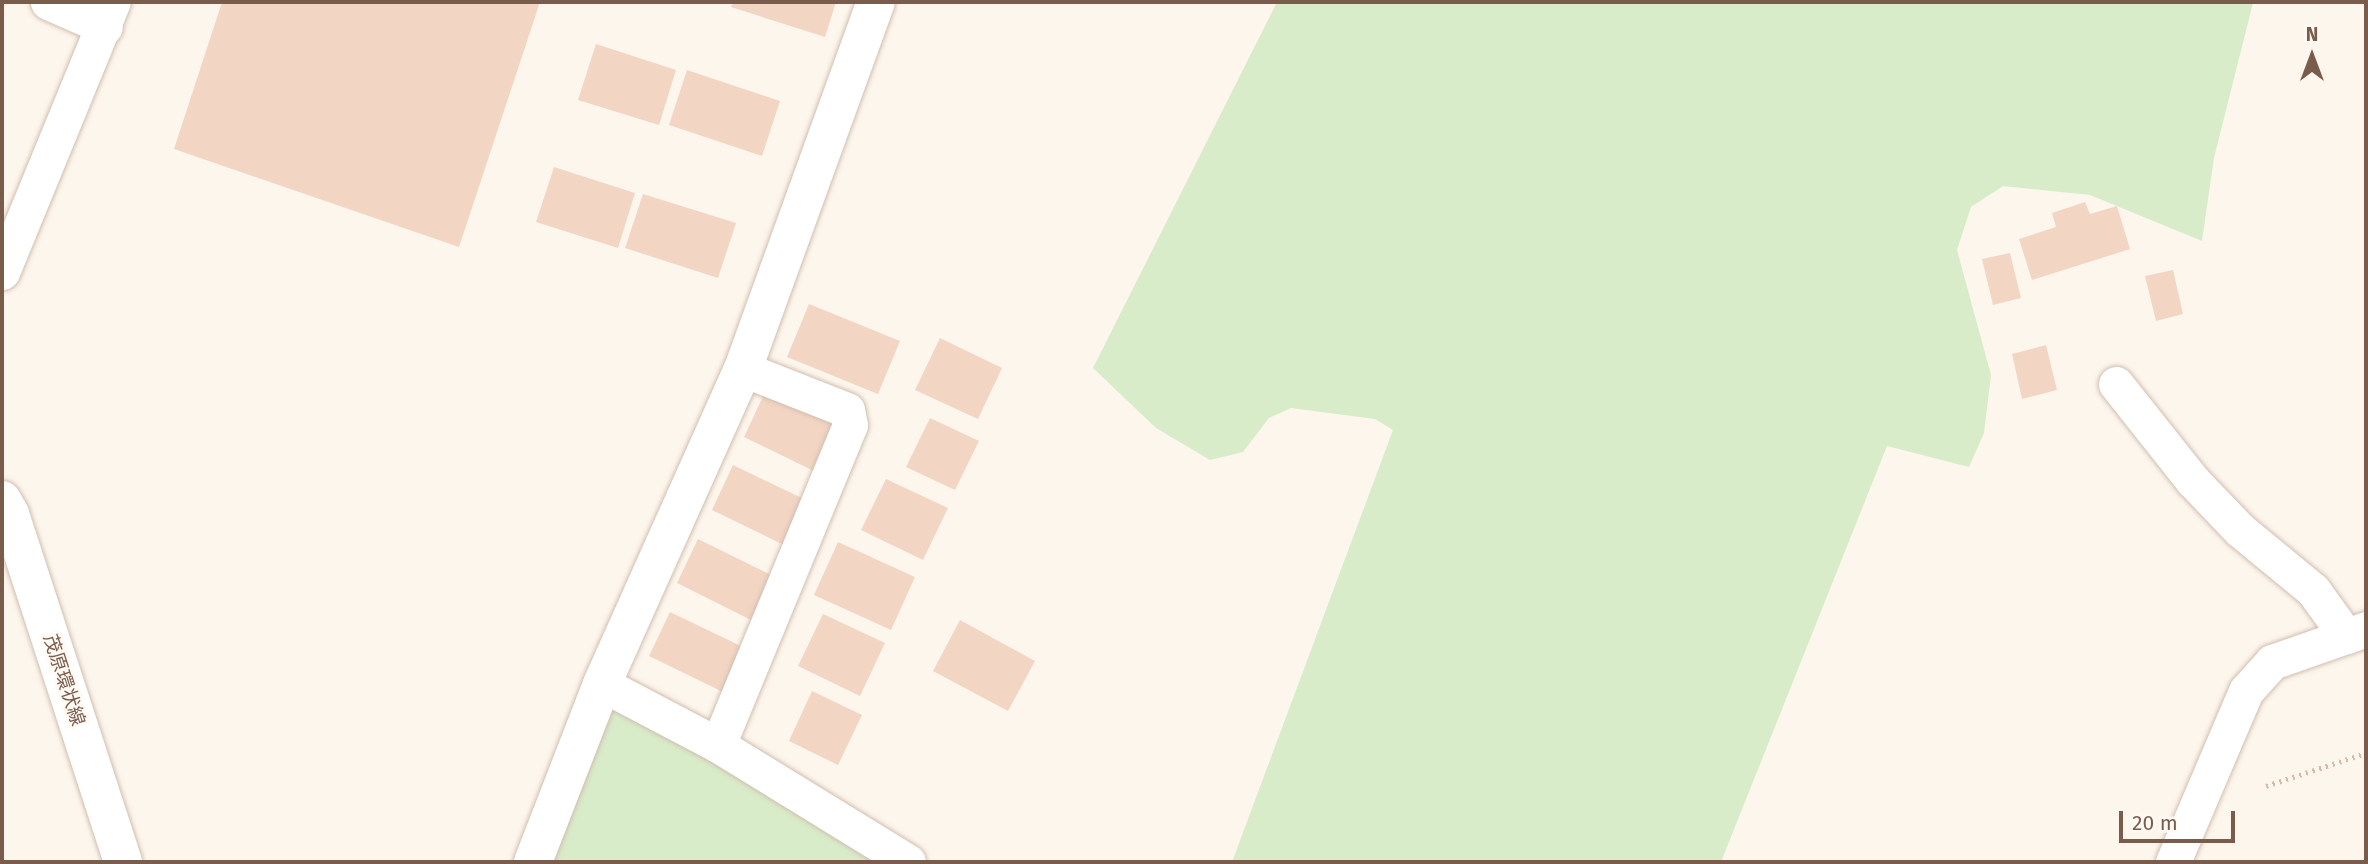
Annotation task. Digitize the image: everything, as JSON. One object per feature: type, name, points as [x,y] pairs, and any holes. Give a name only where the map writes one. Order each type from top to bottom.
[{"type":"street","points":[[2,272],[109,15],[48,2]]},
{"type":"street","points":[[533,862],[602,684],[743,369],[876,2]]},
{"type":"street","points":[[718,745],[850,425],[847,410],[743,369]]},
{"type":"street","points":[[2116,384],[2193,481],[2240,530],[2313,590],[2356,632],[2272,662],[2246,691],[2173,862]]},
{"type":"street","name":"茂原環状線","points":[[2,500],[10,514],[123,862]]},
{"type":"street","points":[[602,684],[718,745],[908,862]]},
{"type":"path","points":[[2266,786],[2366,753]]},
{"type":"green space","points":[[1277,2],[2253,3],[2214,158],[2202,241],[2090,195],[2003,186],[1971,207],[1957,250],[1991,375],[1984,433],[1969,467],[1887,446],[1721,862],[1232,862],[1393,430],[1375,419],[1291,408],[1269,418],[1243,452],[1210,460],[1156,428],[1093,368]]},
{"type":"green space","points":[[602,684],[904,862],[537,862]]},
{"type":"building","points":[[222,2],[540,2],[459,247],[174,149]]},
{"type":"building","points":[[733,2],[836,2],[825,37],[731,7]]},
{"type":"building","points":[[596,44],[676,70],[659,125],[578,100]]},
{"type":"building","points":[[687,70],[780,101],[762,156],[669,125]]},
{"type":"building","points":[[554,167],[635,193],[618,248],[536,222]]},
{"type":"building","points":[[643,194],[736,223],[718,278],[625,248]]},
{"type":"building","points":[[2085,202],[2090,214],[2117,206],[2130,249],[2032,280],[2019,239],[2056,227],[2052,213]]},
{"type":"building","points":[[2010,253],[2021,298],[1993,305],[1982,259]]},
{"type":"building","points":[[2173,270],[2183,314],[2156,321],[2145,276]]},
{"type":"building","points":[[809,304],[900,341],[878,394],[787,357]]},
{"type":"building","points":[[940,338],[1002,368],[978,419],[915,390]]},
{"type":"building","points":[[2046,345],[2057,390],[2022,399],[2012,354]]},
{"type":"building","points":[[765,392],[840,428],[818,473],[744,437]]},
{"type":"building","points":[[930,418],[979,441],[955,490],[906,467]]},
{"type":"building","points":[[733,465],[808,501],[786,546],[712,510]]},
{"type":"building","points":[[886,479],[948,508],[923,560],[861,530]]},
{"type":"building","points":[[698,539],[773,576],[751,620],[677,583]]},
{"type":"building","points":[[838,542],[915,577],[891,630],[814,595]]},
{"type":"building","points":[[670,612],[745,648],[723,692],[649,656]]},
{"type":"building","points":[[823,614],[885,643],[860,696],[798,666]]},
{"type":"building","points":[[960,620],[1035,661],[1008,711],[933,671]]},
{"type":"building","points":[[812,691],[862,715],[838,765],[789,741]]}]
